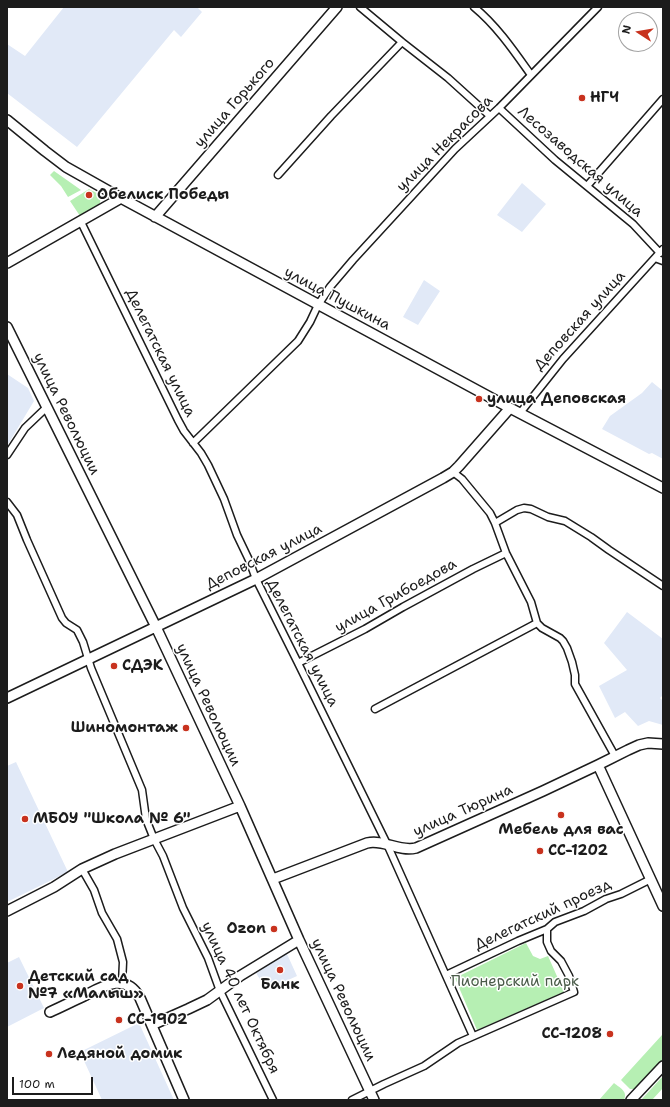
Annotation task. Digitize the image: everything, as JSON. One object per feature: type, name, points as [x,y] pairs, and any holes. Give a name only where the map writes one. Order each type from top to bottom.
[{"type":"street","name":"улица Горького","points":[[155,217],[337,7]]},
{"type":"street","points":[[360,7],[448,78],[490,116]]},
{"type":"street","points":[[474,7],[493,25],[531,75]]},
{"type":"street","name":"улица Некрасова","points":[[194,443],[298,341],[330,287],[363,248],[455,149],[499,108],[598,7]]},
{"type":"street","points":[[278,175],[331,116],[402,42]]},
{"type":"street","points":[[587,186],[663,98]]},
{"type":"street","name":"Лесозаводская улица","points":[[499,108],[555,160],[633,224],[660,253],[663,261]]},
{"type":"street","name":"улица Пушкина","points":[[7,120],[66,167],[121,198],[510,408],[663,488]]},
{"type":"street","points":[[7,263],[121,198]]},
{"type":"street","name":"Делегатская улица","points":[[81,222],[178,420],[208,465],[224,499],[237,535],[256,579],[387,844],[474,1036]]},
{"type":"street","name":"Деповская улица","points":[[520,413],[563,358],[660,253]]},
{"type":"street","name":"улица Революции","points":[[7,327],[156,627],[240,806],[299,940],[374,1100]]},
{"type":"street","points":[[7,455],[25,428],[47,407]]},
{"type":"street","name":"Деповская улица","points":[[7,698],[256,579],[443,478],[460,466],[510,408]]},
{"type":"street","points":[[453,472],[462,480],[490,513],[506,553],[534,610],[537,623],[542,628],[563,641],[572,662],[575,674],[575,684],[615,756]]},
{"type":"street","name":"улица 40 лет Октября","points":[[7,502],[17,515],[62,618],[66,623],[77,630],[83,642],[88,659],[142,790],[146,819],[154,839],[163,856],[183,908],[208,958],[220,991],[273,1100]]},
{"type":"street","points":[[495,523],[517,510],[524,508],[548,517],[565,521],[663,586]]},
{"type":"street","name":"улица Грибоедова","points":[[298,663],[365,629],[403,607],[506,553]]},
{"type":"street","points":[[375,709],[537,623]]},
{"type":"street","name":"улица Тюрина","points":[[273,879],[366,843],[378,842],[405,849],[416,848],[509,807],[639,745],[648,743],[663,744]]},
{"type":"street","points":[[598,765],[663,906]]},
{"type":"street","points":[[7,911],[54,887],[82,869],[115,854],[240,806]]},
{"type":"street","points":[[82,869],[94,890],[104,917],[116,939],[123,962],[122,983]]},
{"type":"street","name":"Делегатский проезд","points":[[446,975],[518,941],[547,930],[555,922],[584,911],[606,899],[651,880]]},
{"type":"street","points":[[352,1100],[424,1066],[433,1061],[450,1047],[574,992],[569,976],[561,961],[551,951],[547,942],[547,930]]},
{"type":"street","points":[[152,1025],[199,1004],[240,976],[299,940]]},
{"type":"street","points":[[50,1012],[106,985],[122,983],[136,990],[184,1100]]},
{"type":"street","points":[[631,1100],[663,1066]]},
{"type":"shaded area","points":[[64,7],[197,7],[202,12],[181,37],[174,30],[77,147],[7,93],[7,44],[25,56]]},
{"type":"shaded area","points":[[522,183],[546,204],[522,232],[497,215]]},
{"type":"shaded area","points":[[424,280],[440,291],[418,325],[403,317]]},
{"type":"shaded area","points":[[7,374],[28,388],[34,401],[7,446]]},
{"type":"shaded area","points":[[652,382],[663,391],[663,459],[652,453],[649,454],[602,429],[610,416],[642,393]]},
{"type":"shaded area","points":[[627,612],[663,639],[663,695],[660,698],[663,701],[663,725],[649,721],[638,726],[625,712],[615,718],[599,686],[627,670],[604,643]]},
{"type":"shaded area","name":"МБОУ \"Школа № 6\"","points":[[16,762],[68,872],[7,902],[7,766]]},
{"type":"shaded area","points":[[287,954],[297,976],[266,990],[255,971]]},
{"type":"shaded area","name":"Детский сад №7 «Малыш»","points":[[19,957],[44,1008],[7,1027],[7,963]]},
{"type":"shaded area","points":[[139,1023],[174,1100],[102,1100],[80,1052]]},
{"type":"green space","points":[[54,171],[81,190],[68,197],[61,186],[50,175]]},
{"type":"green space","points":[[89,189],[99,196],[100,203],[80,216],[70,201]]},
{"type":"green space","name":"Пионерский парк","points":[[526,943],[533,956],[540,959],[548,956],[564,992],[477,1030],[455,978]]},
{"type":"green space","points":[[662,1035],[663,1060],[635,1089],[630,1089],[621,1080]]},
{"type":"green space","points":[[663,1076],[663,1088],[652,1100],[641,1100]]},
{"type":"green space","points":[[614,1083],[624,1092],[624,1100],[599,1100]]},
{"type":"place","name":"НГЧ","points":[[582,98]]},
{"type":"place","name":"Обелиск Победы","points":[[89,195]]},
{"type":"place","name":"улица Деповская","points":[[479,399]]},
{"type":"place","name":"СДЭК","points":[[114,666]]},
{"type":"place","name":"Шиномонтаж","points":[[186,728]]},
{"type":"place","name":"Мебель для вас","points":[[561,815]]},
{"type":"place","name":"МБОУ \"Школа № 6\"","points":[[25,819]]},
{"type":"place","name":"СС-1202","points":[[540,851]]},
{"type":"place","name":"Ozon","points":[[274,929]]},
{"type":"place","name":"Банк","points":[[280,970]]},
{"type":"place","name":"Детский сад №7 «Малыш»","points":[[20,986]]},
{"type":"place","name":"СС-1902","points":[[119,1020]]},
{"type":"place","name":"СС-1208","points":[[610,1034]]},
{"type":"place","name":"Ледяной домик","points":[[49,1054]]}]
